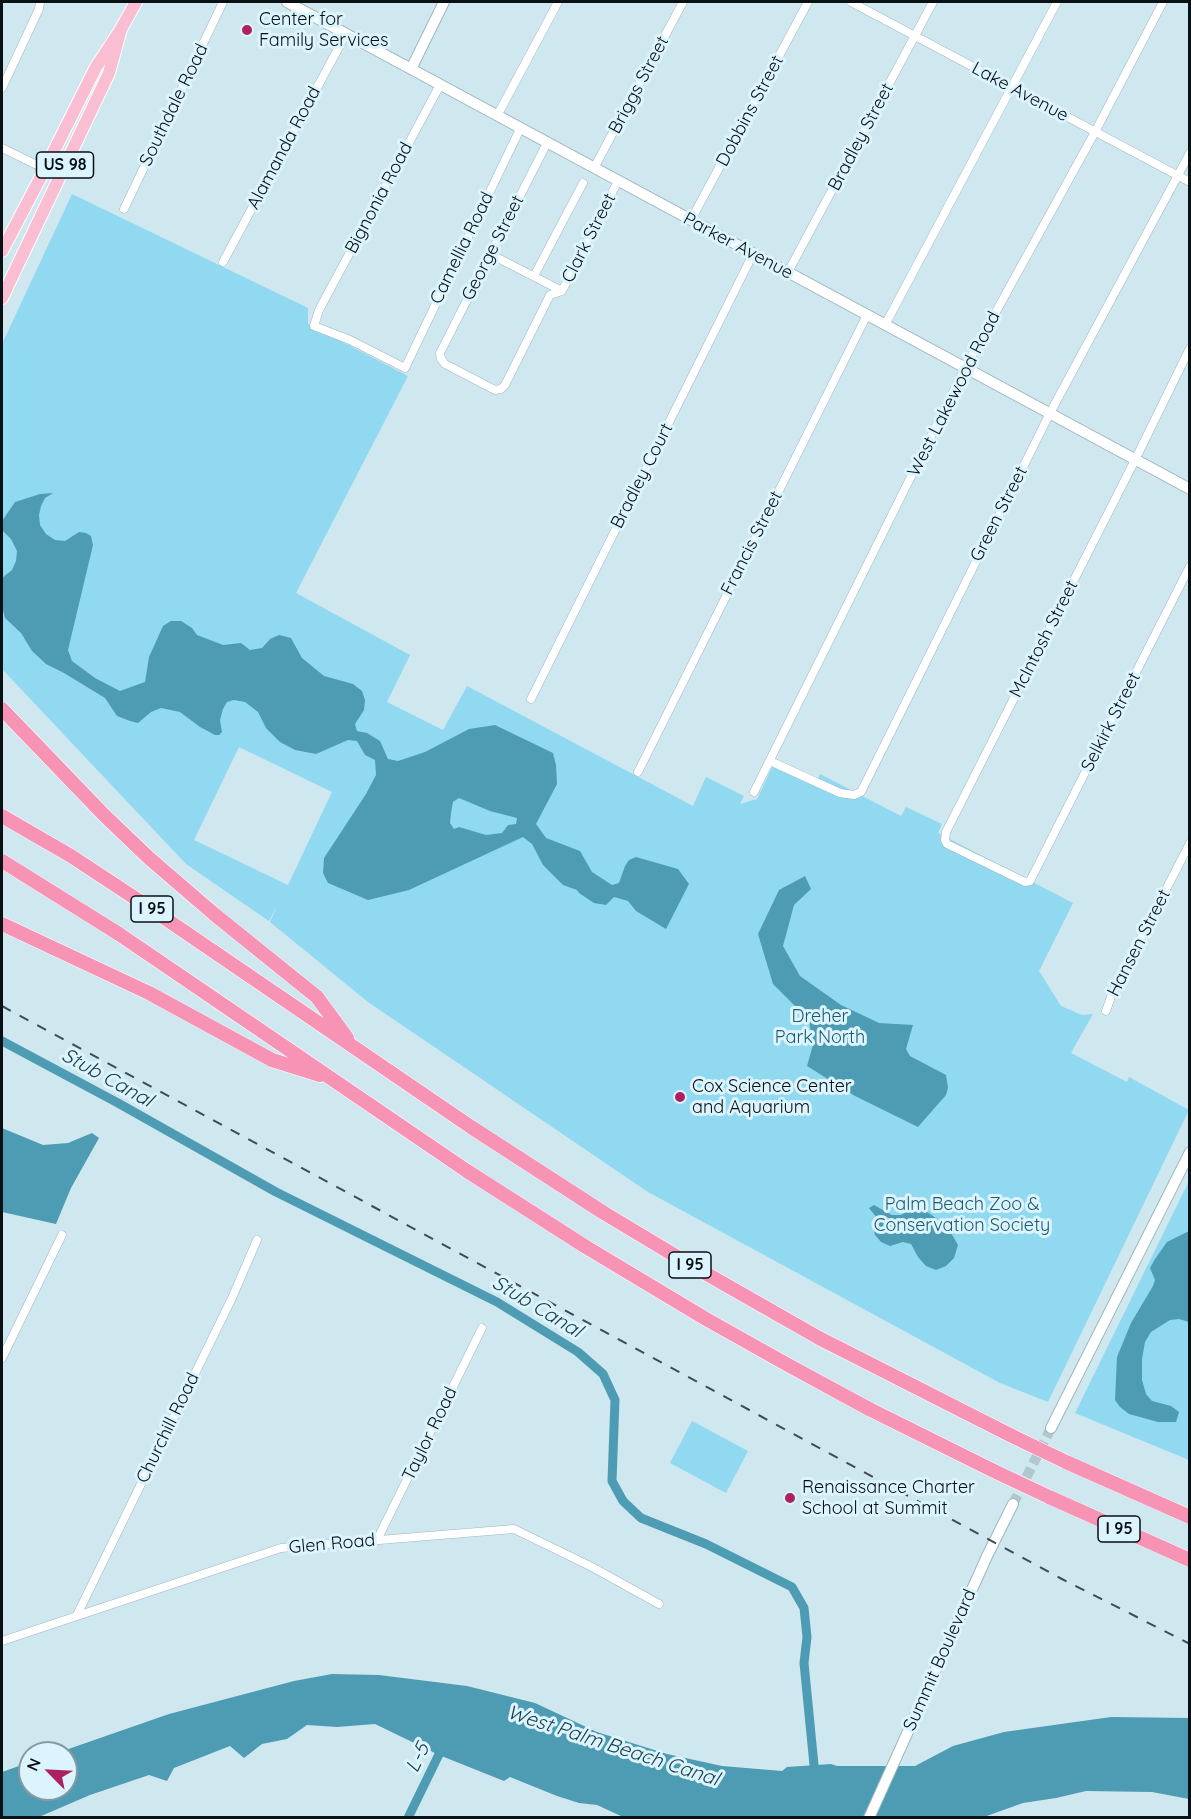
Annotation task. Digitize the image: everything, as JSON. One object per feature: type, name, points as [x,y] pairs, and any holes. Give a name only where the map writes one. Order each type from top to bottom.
[{"type":"highway","points":[[2,709],[104,815],[157,865],[317,997],[354,1046]]},
{"type":"highway","name":"I 95","points":[[2,816],[144,904],[506,1150],[684,1261],[819,1338],[1012,1436],[1190,1518]]},
{"type":"highway","name":"I 95","points":[[2,861],[119,934],[507,1197],[676,1302],[830,1388],[994,1472],[1190,1560]]},
{"type":"highway","points":[[2,924],[149,993],[272,1060],[333,1079]]},
{"type":"main road","name":"US 98","points":[[2,251],[96,67],[136,2]]},
{"type":"main road","name":"US 98","points":[[2,298],[109,73],[121,28]]},
{"type":"main road","points":[[39,219],[45,169]]},
{"type":"street","points":[[2,88],[39,9],[40,2]]},
{"type":"street","name":"Southdale Road","points":[[124,209],[223,2]]},
{"type":"street","name":"Parker Avenue","points":[[287,2],[1190,489]]},
{"type":"street","points":[[411,69],[444,2]]},
{"type":"street","points":[[497,116],[558,2]]},
{"type":"street","name":"Briggs Street","points":[[594,168],[683,2]]},
{"type":"street","name":"Dobbins Street","points":[[691,220],[808,2]]},
{"type":"street","name":"Lake Avenue","points":[[851,2],[1190,182]]},
{"type":"street","name":"Bradley Street","points":[[788,273],[933,2]]},
{"type":"street","points":[[885,325],[1057,2]]},
{"type":"street","name":"West Lakewood Road","points":[[754,792],[965,368],[1095,132],[1163,2]]},
{"type":"street","name":"Alamanda Road","points":[[223,262],[346,34]]},
{"type":"street","name":"Bignonia Road","points":[[405,368],[350,340],[314,326],[319,310],[440,85]]},
{"type":"street","name":"Camellia Road","points":[[405,368],[520,129]]},
{"type":"street","name":"George Street","points":[[505,385],[495,390],[445,364],[440,353],[547,143]]},
{"type":"street","points":[[2,148],[45,169]]},
{"type":"street","name":"Green Street","points":[[770,761],[840,793],[854,795],[861,792],[1050,413],[1190,153]]},
{"type":"street","name":"Clark Street","points":[[505,385],[550,294],[562,291],[618,181]]},
{"type":"street","points":[[534,276],[583,183]]},
{"type":"street","points":[[490,254],[562,291]]},
{"type":"street","name":"Bradley Court","points":[[531,699],[753,254]]},
{"type":"street","name":"Francis Street","points":[[638,772],[867,315]]},
{"type":"street","name":"McIntosh Street","points":[[1032,878],[1025,882],[947,844],[945,836],[1190,348]]},
{"type":"street","name":"Selkirk Street","points":[[1032,878],[1190,566]]},
{"type":"street","name":"Hansen Street","points":[[1106,1011],[1112,994],[1190,843]]},
{"type":"street","points":[[1051,1428],[1190,1152]]},
{"type":"street","points":[[2,1358],[62,1235]]},
{"type":"street","name":"Churchill Road","points":[[77,1616],[258,1240]]},
{"type":"street","name":"Taylor Road","points":[[377,1540],[482,1328]]},
{"type":"street","name":"Summit Boulevard","points":[[869,1818],[1012,1504]]},
{"type":"street","name":"Glen Road","points":[[2,1641],[281,1548],[514,1529],[592,1567],[659,1604]]},
{"type":"green space","name":"Dreher Park North","points":[[72,194],[308,308],[308,324],[408,376],[296,593],[410,655],[387,702],[443,730],[467,686],[693,806],[706,777],[744,796],[740,804],[757,799],[776,759],[818,779],[820,774],[901,816],[906,807],[942,824],[938,833],[1073,903],[1039,971],[1061,1006],[1082,1015],[1093,1014],[1071,1053],[1127,1082],[1129,1077],[1189,1110],[1048,1402],[1000,1383],[648,1192],[368,1002],[270,922],[277,906],[269,921],[186,864],[2,669],[2,344]],"holes":[[[239,747],[332,792],[288,885],[194,840]]]},
{"type":"green space","points":[[1189,1181],[1189,1460],[1075,1413]]},
{"type":"green space","points":[[692,1421],[748,1451],[726,1493],[670,1463]]},
{"type":"water","points":[[53,493],[45,498],[39,515],[40,525],[46,534],[55,540],[65,541],[79,532],[91,536],[93,545],[68,650],[72,661],[95,678],[120,691],[145,682],[149,657],[163,626],[171,621],[181,621],[192,628],[197,635],[223,645],[241,643],[250,650],[262,648],[270,639],[279,635],[291,638],[302,658],[324,676],[353,684],[362,691],[365,700],[364,710],[355,724],[357,731],[367,733],[380,741],[388,759],[398,761],[425,752],[469,729],[495,725],[553,753],[557,784],[536,824],[546,838],[580,851],[592,872],[612,885],[619,883],[625,866],[629,860],[636,857],[678,869],[689,884],[666,929],[636,911],[628,901],[614,897],[606,905],[594,903],[577,890],[563,885],[543,865],[532,844],[523,837],[409,890],[368,900],[328,883],[323,873],[324,858],[376,775],[375,760],[365,755],[357,741],[348,740],[316,754],[295,750],[280,742],[266,728],[258,712],[245,702],[234,700],[227,702],[223,709],[220,720],[222,732],[219,735],[200,727],[180,712],[161,708],[151,712],[138,723],[130,721],[117,716],[105,698],[46,664],[32,651],[21,633],[5,618],[2,606],[2,578],[12,570],[17,551],[11,539],[2,530],[2,521],[15,502],[40,494]],"holes":[[[459,798],[490,811],[517,818],[516,824],[508,825],[502,833],[486,835],[459,827],[454,829],[450,823],[453,802]]]},
{"type":"water","points":[[805,876],[811,889],[794,905],[783,946],[800,976],[841,1005],[879,1023],[913,1025],[906,1049],[910,1056],[946,1075],[948,1088],[946,1095],[918,1127],[855,1096],[807,1066],[813,1045],[809,1020],[773,984],[758,934],[779,890]]},
{"type":"water","points":[[2,1128],[43,1145],[68,1143],[92,1133],[99,1138],[71,1188],[56,1224],[2,1212]]},
{"type":"water","points":[[874,1205],[892,1215],[901,1215],[912,1209],[923,1209],[947,1226],[958,1245],[954,1258],[946,1266],[936,1270],[926,1266],[911,1244],[903,1242],[890,1246],[881,1242],[875,1235],[873,1227],[877,1218],[869,1208]]},
{"type":"water","points":[[1189,1231],[1189,1322],[1179,1319],[1170,1320],[1151,1332],[1145,1342],[1142,1359],[1142,1380],[1146,1394],[1152,1401],[1171,1406],[1179,1412],[1176,1422],[1158,1422],[1129,1414],[1115,1400],[1117,1357],[1131,1323],[1153,1286],[1155,1280],[1150,1268],[1155,1259],[1167,1242]]},
{"type":"water","name":"West Palm Beach Canal","points":[[332,1674],[379,1675],[467,1686],[535,1703],[597,1732],[667,1754],[722,1766],[782,1771],[787,1767],[831,1764],[837,1766],[915,1766],[953,1746],[1004,1732],[1111,1717],[1190,1718],[1189,1799],[1152,1792],[1086,1791],[1023,1803],[981,1818],[623,1817],[597,1805],[579,1803],[557,1796],[510,1777],[504,1781],[439,1755],[375,1724],[337,1727],[307,1725],[287,1739],[262,1744],[244,1758],[230,1746],[174,1768],[167,1781],[149,1775],[78,1800],[78,1746],[169,1714],[294,1681]]},
{"type":"water","points":[[18,1766],[18,1801],[76,1801],[39,1817],[2,1817],[2,1772]]},
{"type":"waterway","name":"Stub Canal","points":[[2,1041],[276,1192],[497,1302],[578,1352],[603,1374],[615,1400],[612,1481],[623,1501],[641,1518],[706,1544],[792,1587],[804,1608],[807,1637],[804,1663],[814,1765]]},
{"type":"waterway","name":"L-5","points":[[408,1818],[444,1744]]},
{"type":"tunnel","points":[[1013,1504],[1051,1428]]},
{"type":"railway","points":[[2,1006],[1060,1578],[1190,1644]]},
{"type":"place","name":"Center for Family Services","points":[[247,30]]},
{"type":"place","name":"Cox Science Center and Aquarium","points":[[680,1097]]},
{"type":"place","name":"Renaissance Charter School at Summit","points":[[790,1498]]},
{"type":"park label","name":"Palm Beach Zoo & Conservation Society","points":[[962,1215]]}]
